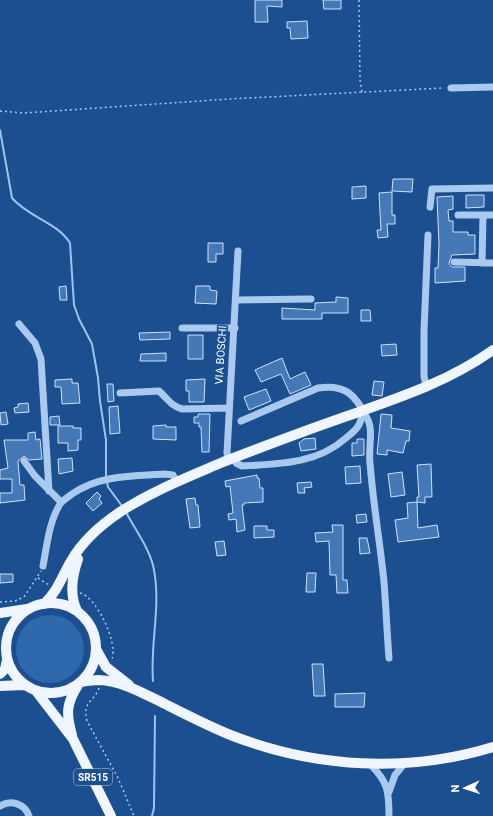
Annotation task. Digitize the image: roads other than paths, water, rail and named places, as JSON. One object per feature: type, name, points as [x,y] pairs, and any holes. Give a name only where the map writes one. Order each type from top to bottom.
[{"type":"main road","points":[[44,604],[57,590],[71,560],[99,529],[120,512],[176,481],[231,459],[427,387],[455,374],[493,350]]},
{"type":"main road","points":[[82,547],[73,573],[72,588],[77,611],[91,628],[96,649],[106,666],[132,687],[232,736],[264,747],[325,760],[370,764],[405,763],[461,755],[493,747]]},
{"type":"main road","points":[[0,613],[56,603],[77,611]]},
{"type":"main road","points":[[29,609],[13,624],[3,640],[7,660],[14,674],[24,685],[36,691],[50,694],[65,692],[80,684],[100,680],[132,687]]},
{"type":"main road","points":[[80,684],[92,668],[96,649]]},
{"type":"main road","points":[[0,674],[4,669],[7,660]]},
{"type":"main road","name":"SR515","points":[[73,739],[67,714],[68,705],[80,684]]},
{"type":"main road","points":[[0,686],[24,685]]},
{"type":"main road","name":"SR515","points":[[36,691],[73,739],[111,816]]},
{"type":"street","points":[[451,88],[493,87]]},
{"type":"street","points":[[430,207],[432,188],[493,188]]},
{"type":"street","points":[[458,215],[493,215]]},
{"type":"street","points":[[482,215],[482,263]]},
{"type":"street","points":[[427,387],[424,377],[424,332],[428,235]]},
{"type":"street","name":"VIA BOSCHI","points":[[231,459],[227,453],[238,252]]},
{"type":"street","points":[[454,262],[493,263]]},
{"type":"street","points":[[236,300],[311,299]]},
{"type":"street","points":[[19,324],[35,343],[42,358],[49,491]]},
{"type":"street","points":[[182,328],[235,328]]},
{"type":"street","points":[[241,421],[318,388],[331,386],[351,393],[360,404],[370,426],[370,462],[384,582],[389,658]]},
{"type":"street","points":[[120,393],[159,391],[176,407],[229,408]]},
{"type":"street","points":[[231,459],[242,466],[306,460],[323,454],[340,444],[357,429],[362,421],[362,411]]},
{"type":"street","points":[[24,460],[49,491],[61,502]]},
{"type":"street","points":[[43,566],[48,536],[61,502],[81,488],[99,480],[112,478],[169,474],[173,475],[176,481]]},
{"type":"street","points":[[389,816],[390,786],[395,774],[405,763]]},
{"type":"street","points":[[370,764],[382,776],[389,794]]},
{"type":"street","points":[[0,806],[8,802],[20,805],[27,811],[29,816]]},
{"type":"waterway","points":[[0,130],[12,198],[26,210],[58,230],[70,243],[74,305],[79,319],[92,344],[98,378],[106,440],[106,478]]},
{"type":"waterway","points":[[107,482],[108,487],[122,506]]},
{"type":"waterway","points":[[127,514],[147,548],[154,570],[156,584],[156,612],[152,667],[153,681]]},
{"type":"waterway","points":[[152,816],[154,808],[155,716]]}]
